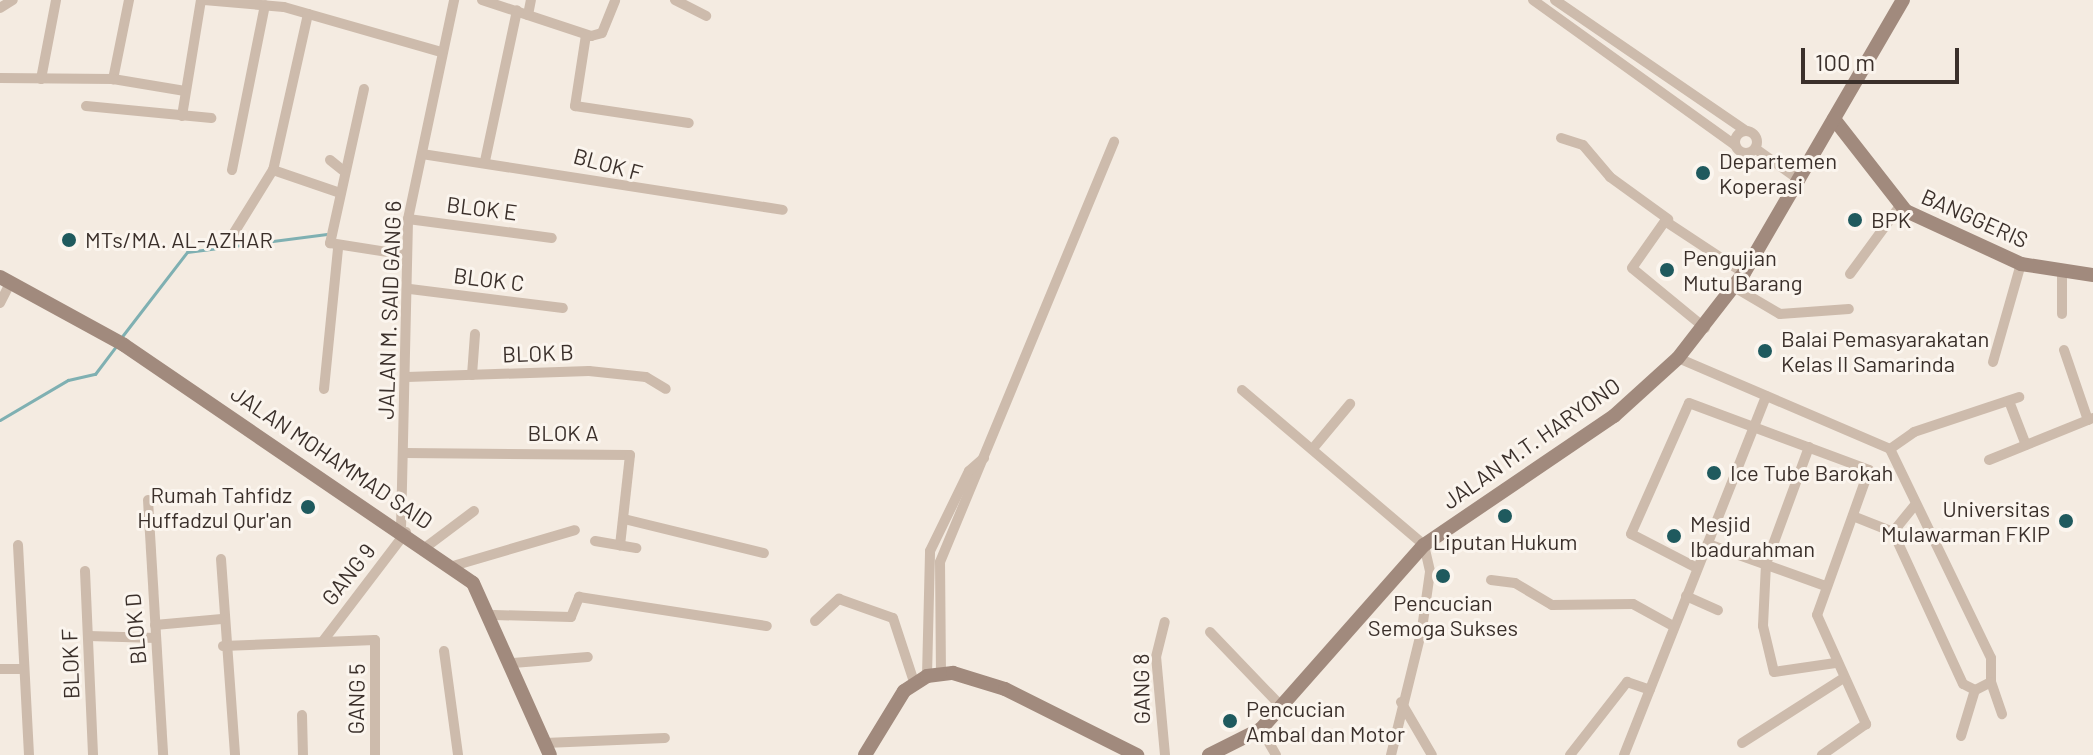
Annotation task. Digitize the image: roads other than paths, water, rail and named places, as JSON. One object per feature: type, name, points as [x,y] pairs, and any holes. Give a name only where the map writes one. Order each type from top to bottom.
[{"type":"main road","name":"JALAN M.T. HARYONO","points":[[1209,755],[1261,729],[1424,545],[1614,416],[1678,358],[1705,328],[1744,273],[1903,0]]},
{"type":"main road","name":"BANGGERIS","points":[[1834,119],[1900,206],[2021,264],[2062,275],[2093,275]]},
{"type":"main road","name":"JALAN MOHAMMAD SAID","points":[[5,280],[124,345],[453,566],[494,615],[548,749]]},
{"type":"main road","points":[[865,755],[889,708],[928,679],[1005,689],[1137,755]]},
{"type":"street","points":[[0,8],[13,0]]},
{"type":"street","points":[[41,79],[56,0]]},
{"type":"street","points":[[113,79],[129,0]]},
{"type":"street","points":[[182,116],[203,0],[265,5],[308,14],[441,52]]},
{"type":"street","name":"JALAN M. SAID GANG 6","points":[[404,531],[410,289],[408,219],[454,0]]},
{"type":"street","points":[[482,0],[586,35],[602,33],[615,0]]},
{"type":"street","points":[[485,161],[522,12],[531,0]]},
{"type":"street","points":[[675,0],[706,16]]},
{"type":"street","points":[[1533,0],[1744,154],[1756,149]]},
{"type":"street","points":[[1555,0],[1757,137],[1756,149]]},
{"type":"street","points":[[232,170],[265,5]]},
{"type":"street","points":[[232,236],[273,170],[308,14]]},
{"type":"street","points":[[586,35],[575,106],[689,123]]},
{"type":"street","points":[[0,78],[113,79],[185,91]]},
{"type":"street","points":[[324,389],[334,246],[331,230],[364,89]]},
{"type":"street","points":[[86,106],[211,118]]},
{"type":"street","points":[[1735,145],[1742,129]]},
{"type":"street","points":[[1561,138],[1583,145],[1610,177],[1744,273]]},
{"type":"street","points":[[928,679],[930,551],[969,471],[986,456],[1114,142]]},
{"type":"street","points":[[1756,149],[1798,179]]},
{"type":"street","name":"BLOK F","points":[[422,154],[485,161],[646,194],[783,210]]},
{"type":"street","points":[[330,160],[345,172]]},
{"type":"street","points":[[273,170],[340,193]]},
{"type":"street","points":[[1850,274],[1900,206]]},
{"type":"street","name":"BLOK E","points":[[408,219],[552,238]]},
{"type":"street","points":[[1668,219],[1633,269],[1705,328]]},
{"type":"street","points":[[334,246],[407,255]]},
{"type":"street","points":[[1993,362],[2021,264]]},
{"type":"street","points":[[2062,275],[2062,314]]},
{"type":"street","points":[[0,303],[5,280]]},
{"type":"street","points":[[1734,287],[1780,314],[1849,309]]},
{"type":"street","name":"BLOK C","points":[[410,289],[563,308]]},
{"type":"street","points":[[472,375],[475,334]]},
{"type":"street","points":[[1989,460],[2091,419],[2064,350]]},
{"type":"street","points":[[1678,358],[1890,449],[1991,658],[1991,682],[2002,714]]},
{"type":"street","name":"BLOK B","points":[[407,377],[589,371],[646,377],[666,389]]},
{"type":"street","points":[[1242,390],[1315,446],[1424,545],[1430,572],[1422,629],[1401,702],[1391,755]]},
{"type":"street","points":[[1624,755],[1766,396]]},
{"type":"street","points":[[1890,449],[1924,428],[2014,399],[2026,445]]},
{"type":"street","points":[[1315,446],[1350,404]]},
{"type":"street","points":[[1697,568],[1634,539],[1631,530],[1685,406],[1753,427],[1869,470],[1817,615],[1835,663],[1865,726],[1822,755]]},
{"type":"street","points":[[1809,447],[1766,564],[1761,609],[1771,670],[1835,663]]},
{"type":"street","name":"BLOK A","points":[[405,453],[628,455],[620,545]]},
{"type":"street","name":"BLOK D","points":[[148,500],[163,755]]},
{"type":"street","points":[[1893,532],[1916,504]]},
{"type":"street","points":[[426,547],[474,511]]},
{"type":"street","points":[[1853,516],[1893,532],[1963,684],[1975,690]]},
{"type":"street","points":[[624,519],[764,553]]},
{"type":"street","points":[[453,566],[575,530]]},
{"type":"street","name":"GANG 9","points":[[323,641],[404,531]]},
{"type":"street","points":[[595,541],[636,548]]},
{"type":"street","points":[[1708,544],[1825,586]]},
{"type":"street","points":[[18,545],[21,669],[29,755]]},
{"type":"street","points":[[221,559],[223,646],[235,755]]},
{"type":"street","name":"BLOK F","points":[[85,571],[93,755]]},
{"type":"street","points":[[1491,580],[1515,583],[1552,605],[1633,604],[1673,626]]},
{"type":"street","points":[[1686,596],[1718,610]]},
{"type":"street","points":[[494,615],[571,617],[579,597],[767,626]]},
{"type":"street","points":[[815,621],[839,599],[893,618],[928,679]]},
{"type":"street","points":[[155,625],[222,619]]},
{"type":"street","name":"GANG 8","points":[[1165,622],[1156,675],[1165,755]]},
{"type":"street","points":[[1210,632],[1282,707]]},
{"type":"street","points":[[89,636],[156,638]]},
{"type":"street","points":[[223,646],[323,641]]},
{"type":"street","name":"GANG 5","points":[[323,641],[377,644],[375,755]]},
{"type":"street","points":[[444,651],[458,755]]},
{"type":"street","points":[[513,663],[588,657]]},
{"type":"street","points":[[0,669],[21,669]]},
{"type":"street","points":[[1742,743],[1842,679]]},
{"type":"street","points":[[1570,755],[1627,682],[1650,690]]},
{"type":"street","points":[[1961,736],[1975,690],[1991,682]]},
{"type":"street","points":[[1401,702],[1432,755]]},
{"type":"street","points":[[302,715],[303,755]]},
{"type":"street","points":[[1261,729],[1276,755]]},
{"type":"street","points":[[548,749],[665,738]]},
{"type":"waterway","points":[[120,339],[187,252],[327,234]]},
{"type":"waterway","points":[[0,420],[68,380],[95,374],[116,346]]},
{"type":"place","name":"Departemen Koperasi","points":[[1703,173]]},
{"type":"place","name":"BPK","points":[[1855,220]]},
{"type":"place","name":"MTs/MA. AL-AZHAR","points":[[69,240]]},
{"type":"place","name":"Pengujian Mutu Barang","points":[[1667,270]]},
{"type":"place","name":"Balai Pemasyarakatan Kelas II Samarinda","points":[[1765,351]]},
{"type":"place","name":"Ice Tube Barokah","points":[[1714,473]]},
{"type":"place","name":"Rumah Tahfidz Huffadzul Qur'an","points":[[308,507]]},
{"type":"place","name":"Liputan Hukum","points":[[1505,516]]},
{"type":"place","name":"Universitas Mulawarman FKIP","points":[[2066,521]]},
{"type":"place","name":"Mesjid Ibadurahman","points":[[1674,536]]},
{"type":"place","name":"Pencucian Semoga Sukses","points":[[1443,576]]},
{"type":"place","name":"Pencucian Ambal dan Motor","points":[[1230,721]]}]
